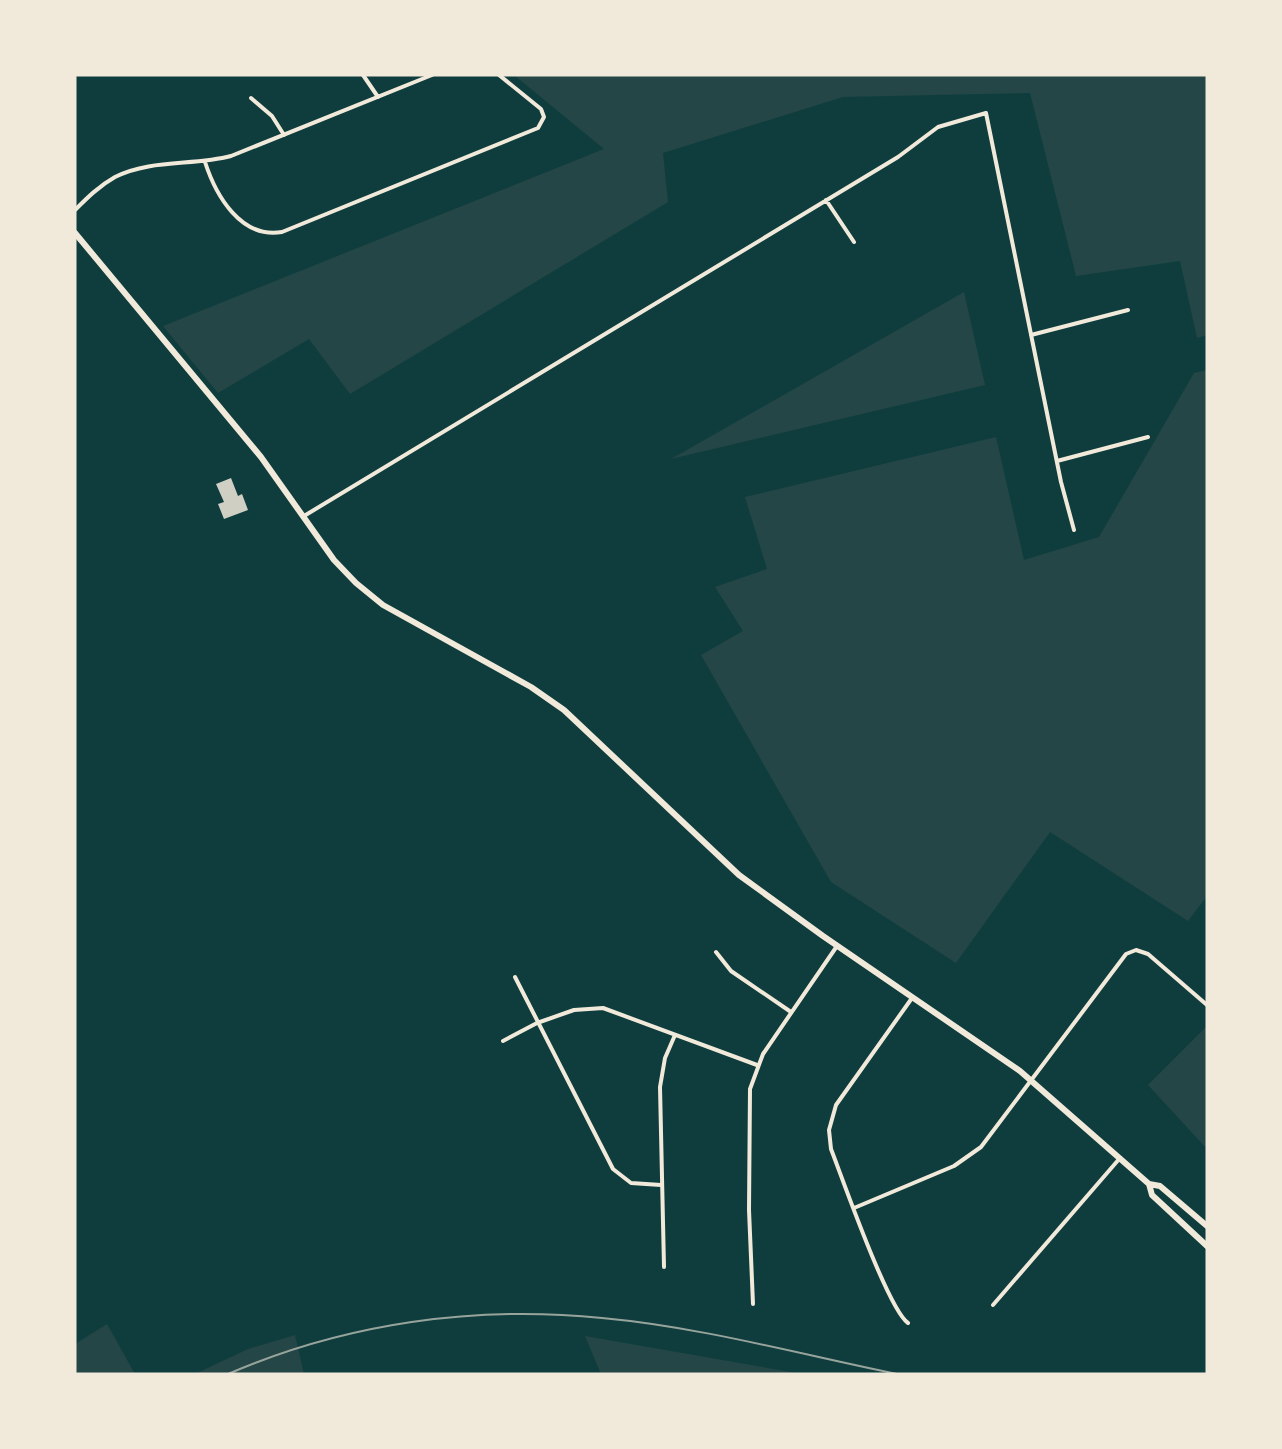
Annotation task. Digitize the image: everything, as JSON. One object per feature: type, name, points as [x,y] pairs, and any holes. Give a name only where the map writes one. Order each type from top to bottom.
[{"type":"main road","points":[[75,233],[261,457],[334,560],[369,595],[413,623],[531,687],[564,710],[722,860],[761,892],[1033,1081],[1149,1184],[1160,1186],[1207,1226]]},
{"type":"main road","points":[[1149,1184],[1152,1195],[1207,1246]]},
{"type":"street","points":[[363,75],[378,97]]},
{"type":"street","points":[[75,210],[104,184],[127,172],[152,166],[205,162],[231,156],[432,75]]},
{"type":"street","points":[[205,162],[216,188],[243,223],[257,232],[272,234],[295,227],[524,135],[542,125],[543,112],[499,75]]},
{"type":"street","points":[[251,98],[272,116],[284,135]]},
{"type":"street","points":[[303,516],[826,201],[897,157],[927,132],[950,122],[986,113],[1057,461],[1074,530]]},
{"type":"street","points":[[826,201],[854,242]]},
{"type":"street","points":[[1031,335],[1128,310]]},
{"type":"street","points":[[1057,461],[1148,438]]},
{"type":"street","points":[[753,1304],[748,1101],[757,1065],[791,1011],[838,946]]},
{"type":"street","points":[[854,1208],[954,1166],[988,1140],[1100,987],[1131,951],[1148,954],[1207,1005]]},
{"type":"street","points":[[716,952],[731,971],[791,1011]]},
{"type":"street","points":[[514,977],[613,1169],[631,1183],[662,1185]]},
{"type":"street","points":[[908,1323],[899,1314],[887,1290],[831,1149],[830,1121],[851,1082],[913,997]]},
{"type":"street","points":[[503,1041],[537,1023],[574,1010],[603,1008],[757,1065]]},
{"type":"street","points":[[664,1267],[660,1087],[665,1058],[675,1035]]},
{"type":"street","points":[[993,1305],[1120,1158]]},
{"type":"shaded area","points":[[514,75],[1207,75],[1207,335],[1197,338],[1180,261],[1076,276],[1030,93],[843,97],[663,153],[668,202],[350,394],[309,339],[218,393],[163,326],[604,149]]},
{"type":"shaded area","points":[[964,292],[985,385],[671,459]]},
{"type":"shaded area","points":[[1207,370],[1207,896],[1188,921],[1050,832],[956,963],[831,882],[701,655],[743,631],[715,587],[767,569],[745,497],[996,437],[1024,560],[1099,537],[1194,373]]},
{"type":"shaded area","points":[[1207,1026],[1207,1149],[1148,1085]]},
{"type":"shaded area","points":[[107,1324],[135,1374],[75,1374],[75,1344]]},
{"type":"shaded area","points":[[295,1335],[304,1374],[195,1374],[248,1349]]},
{"type":"shaded area","points":[[585,1336],[802,1374],[601,1374]]},
{"type":"building","points":[[231,478],[238,496],[242,494],[248,510],[224,519],[218,504],[224,502],[216,484]]},
{"type":"railway","points":[[228,1374],[273,1356],[365,1330],[412,1322],[507,1314],[554,1315],[639,1322],[750,1342],[897,1374]]}]
